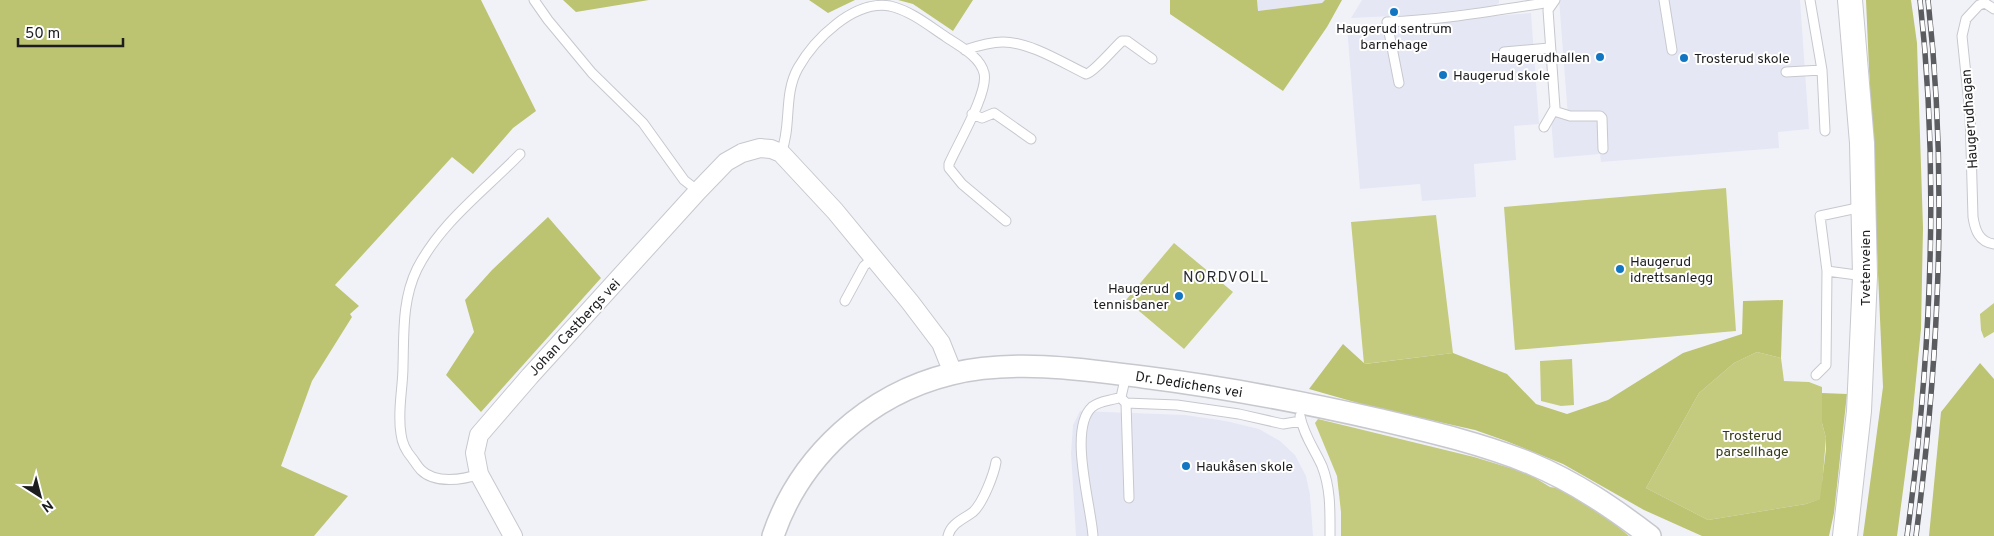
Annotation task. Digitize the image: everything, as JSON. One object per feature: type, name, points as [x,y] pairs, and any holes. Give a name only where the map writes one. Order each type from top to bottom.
[{"type":"main road","name":"Tvetenveien","points":[[1846,529],[1859,411],[1865,276],[1862,143],[1850,0]]},
{"type":"street","name":"Johan Castbergs vei","points":[[513,536],[479,474],[475,462],[475,453],[479,436],[489,422],[726,162],[742,153],[760,148],[771,149],[781,153]]},
{"type":"street","points":[[781,153],[835,211],[910,302],[941,343],[953,373]]},
{"type":"street","name":"Dr. Dedichens vei","points":[[773,536],[797,484],[833,440],[861,416],[894,394],[916,385],[953,373],[1000,366],[1104,372],[1212,387],[1301,412],[1453,437],[1532,464],[1585,490],[1650,536]]},
{"type":"lane","points":[[534,0],[592,73],[643,124],[684,180],[698,191]]},
{"type":"lane","points":[[1664,0],[1672,50]]},
{"type":"lane","points":[[1810,0],[1822,70],[1825,131]]},
{"type":"lane","points":[[1544,127],[1554,111],[1548,10],[1553,1]]},
{"type":"lane","points":[[1399,84],[1387,22],[1420,21],[1466,16],[1553,1]]},
{"type":"lane","name":"Haugerudhagan","points":[[1994,9],[1985,3],[1979,5],[1966,19],[1962,36],[1970,114],[1974,223],[1979,237],[1988,244],[1994,244]]},
{"type":"lane","points":[[781,153],[784,145],[788,97],[791,83],[798,67],[834,24],[848,14],[859,8],[888,5],[917,17],[965,50],[978,62],[984,73],[984,85],[949,164],[949,168],[951,173],[962,184],[1006,221]]},
{"type":"lane","points":[[965,50],[1004,42],[1015,44],[1030,48],[1086,74],[1091,74],[1107,54],[1122,41],[1127,41],[1152,59]]},
{"type":"lane","points":[[1504,52],[1550,48]]},
{"type":"lane","points":[[1786,72],[1822,70]]},
{"type":"lane","points":[[1554,111],[1570,116],[1600,116],[1602,118],[1603,149]]},
{"type":"lane","points":[[972,114],[982,118],[994,113],[1031,139]]},
{"type":"lane","points":[[479,474],[457,479],[432,477],[422,471],[402,442],[400,402],[406,299],[421,262],[444,228],[520,154]]},
{"type":"lane","points":[[1816,374],[1826,365],[1828,271],[1820,216],[1864,206]]},
{"type":"lane","points":[[845,301],[864,266],[873,258]]},
{"type":"lane","points":[[1828,271],[1865,276]]},
{"type":"lane","points":[[1124,384],[1123,400],[1129,498]]},
{"type":"lane","points":[[1093,536],[1082,454],[1082,424],[1091,408],[1098,402],[1123,400],[1177,405],[1239,414],[1282,424],[1301,412],[1304,432],[1322,466],[1330,491],[1330,536]]},
{"type":"lane","points":[[948,536],[952,527],[974,511],[980,503],[996,462]]},
{"type":"shaded area","points":[[1257,0],[1325,0],[1323,3],[1258,11]]},
{"type":"shaded area","name":"Haugerud sentrum barnehage","points":[[1362,0],[1499,0],[1499,3],[1494,6],[1414,15],[1351,18]]},
{"type":"shaded area","name":"Trosterud skole","points":[[1559,0],[1800,0],[1809,129],[1778,132],[1779,148],[1601,162],[1600,154],[1554,158],[1551,118],[1568,117]]},
{"type":"shaded area","name":"Haugerud skole","points":[[1531,13],[1539,124],[1514,126],[1516,160],[1474,164],[1476,197],[1422,201],[1420,184],[1360,189],[1347,27]]},
{"type":"shaded area","name":"Haukåsen skole","points":[[1080,411],[1185,415],[1226,421],[1259,429],[1280,441],[1295,455],[1306,476],[1310,495],[1313,536],[1076,536],[1071,453],[1073,425]]},
{"type":"green space","points":[[0,0],[481,0],[536,111],[513,128],[473,174],[452,157],[335,285],[359,306],[350,314],[352,317],[312,381],[281,466],[348,496],[314,536],[0,536]]},
{"type":"green space","points":[[563,0],[649,0],[576,12]]},
{"type":"green space","points":[[809,0],[855,0],[828,13]]},
{"type":"green space","points":[[898,0],[973,0],[953,31],[913,4]]},
{"type":"green space","points":[[1170,0],[1257,0],[1258,11],[1322,3],[1325,0],[1342,0],[1327,27],[1283,91],[1170,14]]},
{"type":"green space","points":[[1866,0],[1911,0],[1917,43],[1923,228],[1921,329],[1911,430],[1897,536],[1863,536],[1883,387]]},
{"type":"green space","name":"Haugerud idrettsanlegg","points":[[1726,188],[1736,331],[1515,350],[1504,207]]},
{"type":"green space","points":[[1436,215],[1453,353],[1364,364],[1351,222]]},
{"type":"green space","points":[[548,217],[601,278],[481,412],[446,375],[474,332],[465,300],[492,270]]},
{"type":"green space","name":"Haugerud tennisbaner","points":[[1174,243],[1233,292],[1184,349],[1126,300]]},
{"type":"green space","points":[[1783,300],[1781,358],[1757,352],[1734,363],[1699,393],[1646,488],[1708,520],[1806,504],[1820,499],[1826,449],[1826,438],[1822,423],[1822,393],[1847,394],[1834,513],[1829,536],[1702,536],[1644,510],[1563,464],[1506,441],[1475,430],[1372,407],[1309,389],[1343,344],[1365,364],[1453,353],[1507,374],[1536,404],[1567,414],[1608,400],[1683,353],[1742,334],[1743,301]]},
{"type":"green space","points":[[1994,303],[1994,332],[1984,338],[1981,330],[1980,314]]},
{"type":"green space","name":"Trosterud parsellhage","points":[[1757,352],[1781,358],[1784,381],[1809,382],[1822,387],[1822,423],[1826,438],[1821,499],[1806,504],[1708,520],[1646,488],[1699,393],[1734,363]]},
{"type":"green space","points":[[1572,359],[1574,405],[1561,406],[1541,401],[1540,361]]},
{"type":"green space","points":[[1980,363],[1994,379],[1994,536],[1929,536],[1941,412]]},
{"type":"green space","points":[[1318,419],[1474,457],[1527,473],[1550,487],[1563,489],[1598,510],[1629,536],[1341,536],[1341,512],[1337,476],[1315,423]]},
{"type":"railway","points":[[1907,536],[1922,402],[1930,268],[1930,134],[1920,0]]},
{"type":"railway","points":[[1916,536],[1930,402],[1938,268],[1938,134],[1928,0]]},
{"type":"place","name":"Haugerud sentrum barnehage","points":[[1394,12]]},
{"type":"place","name":"Haugerudhallen","points":[[1600,57]]},
{"type":"place","name":"Trosterud skole","points":[[1684,58]]},
{"type":"place","name":"Haugerud skole","points":[[1443,75]]},
{"type":"place","name":"Haugerud idrettsanlegg","points":[[1620,269]]},
{"type":"place","name":"Haugerud tennisbaner","points":[[1179,296]]},
{"type":"place","name":"Haukåsen skole","points":[[1186,466]]},
{"type":"district","name":"NORDVOLL","points":[[1226,277]]}]
